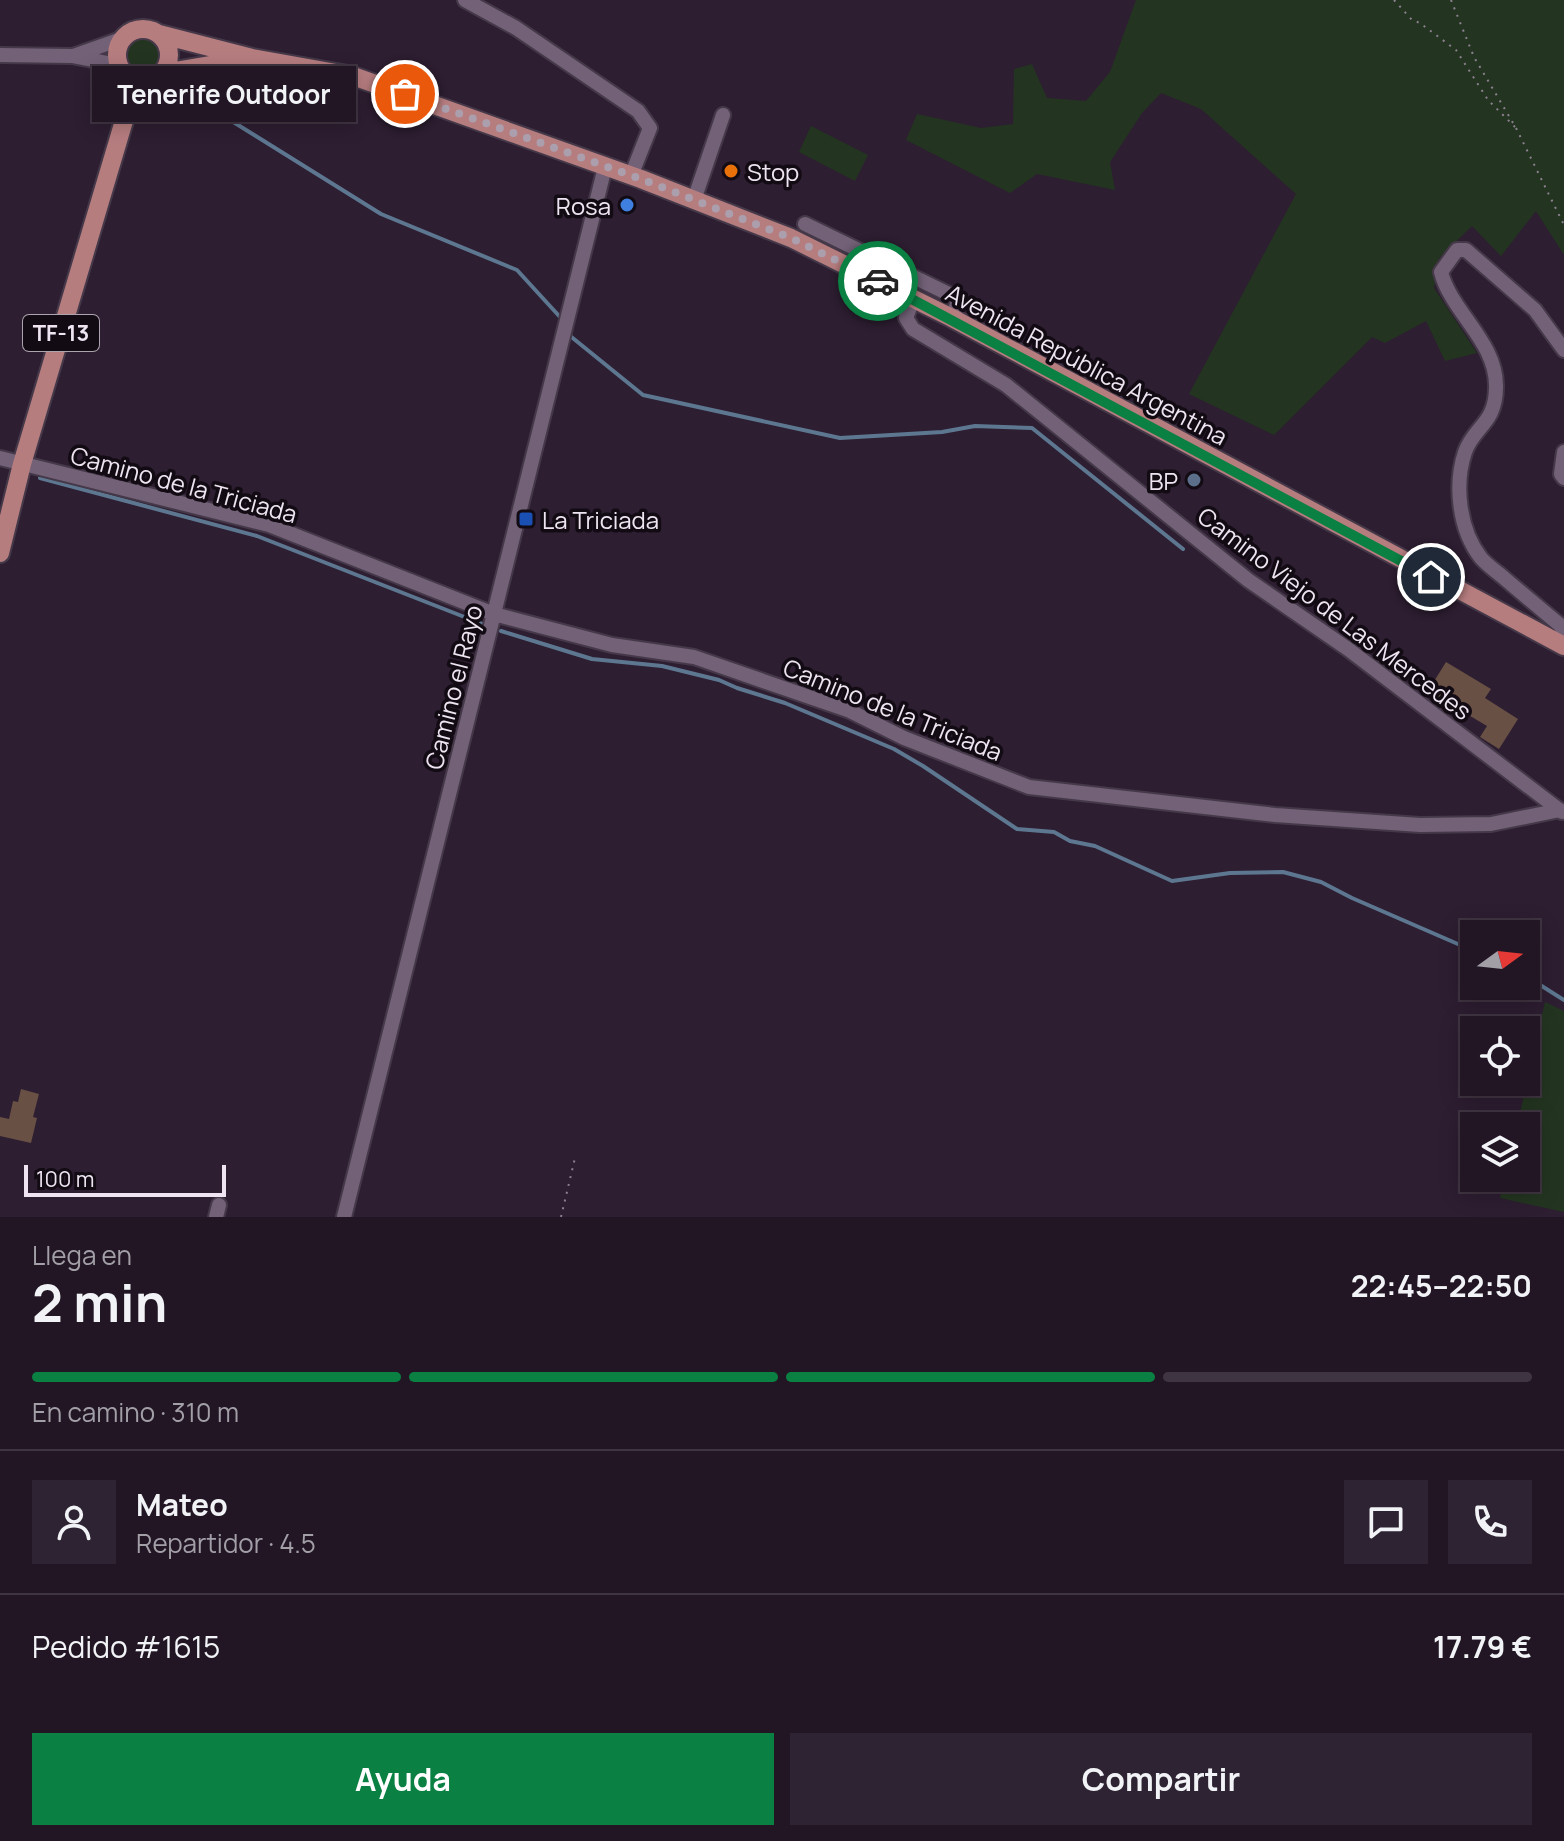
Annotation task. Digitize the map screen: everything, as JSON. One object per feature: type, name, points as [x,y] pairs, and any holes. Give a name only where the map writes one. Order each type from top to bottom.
[{"type":"main road","points":[[121,39],[143,28],[159,34],[166,42],[169,53],[168,64],[157,77],[143,82],[122,70]]},
{"type":"main road","name":"Avenida República Argentina","points":[[159,34],[252,58],[353,76],[631,176],[791,238],[952,318],[1564,646]]},
{"type":"main road","name":"TF-13","points":[[0,553],[22,464],[126,114],[117,47],[121,39]]},
{"type":"main road","name":"Avenida República Argentina","points":[[157,77],[194,66],[252,58]]},
{"type":"main road","name":"TF-13","points":[[126,114],[157,77]]},
{"type":"street","points":[[465,0],[487,4],[638,111],[650,128],[631,176]]},
{"type":"street","points":[[72,56],[121,39]]},
{"type":"street","points":[[0,55],[72,56],[122,70]]},
{"type":"street","points":[[694,200],[723,115]]},
{"type":"street","name":"Camino el Rayo","points":[[344,1217],[605,167]]},
{"type":"street","points":[[805,224],[959,299],[952,318]]},
{"type":"street","points":[[1564,350],[1535,310],[1466,250],[1457,250],[1441,272],[1443,283],[1476,330],[1489,357],[1497,385],[1491,416],[1466,447],[1462,460],[1459,473],[1461,507],[1471,541],[1482,559],[1561,626],[1564,635]]},
{"type":"street","name":"Camino Viejo de Las Mercedes","points":[[913,299],[906,318],[913,329],[1006,385],[1248,580],[1348,649],[1562,811]]},
{"type":"street","points":[[1564,452],[1561,474],[1564,478]]},
{"type":"street","name":"Camino de la Triciada","points":[[0,458],[269,525],[494,614],[612,645],[694,657],[850,711],[904,738],[1029,787],[1275,815],[1420,825],[1491,824],[1562,811]]},
{"type":"path","points":[[1394,0],[1412,20],[1456,50],[1488,100],[1516,128]]},
{"type":"path","points":[[1451,0],[1474,57],[1516,128],[1564,225]]},
{"type":"path","points":[[561,1217],[575,1158]]},
{"type":"green space","points":[[1136,0],[1564,0],[1564,255],[1536,211],[1501,256],[1472,226],[1439,258],[1434,288],[1477,353],[1445,361],[1426,321],[1385,343],[1372,337],[1274,435],[1189,394],[1296,194],[1201,109],[1161,93],[1142,113],[1110,162],[1115,190],[1037,174],[1010,193],[906,140],[917,114],[981,128],[1013,124],[1014,69],[1032,64],[1047,98],[1086,101],[1110,72]]},
{"type":"green space","points":[[144,38],[156,43],[161,55],[156,67],[144,72],[132,67],[127,55],[132,43]]},
{"type":"green space","points":[[811,126],[868,155],[855,181],[799,152]]},
{"type":"green space","points":[[1545,1002],[1564,1011],[1564,1212],[1500,1198],[1502,1192],[1540,1192],[1540,1112],[1520,1112],[1524,1096],[1540,1096],[1540,1024]]},
{"type":"building","points":[[1446,662],[1491,689],[1485,698],[1518,719],[1499,749],[1480,737],[1487,726],[1428,691]]},
{"type":"building","points":[[21,1089],[39,1094],[31,1143],[0,1136],[0,1117],[9,1119],[13,1101],[18,1102]]},
{"type":"waterway","points":[[193,97],[381,214],[517,270],[560,317]]},
{"type":"waterway","points":[[569,335],[643,395],[840,438],[942,432],[975,426],[1032,428],[1183,549]]},
{"type":"waterway","points":[[40,478],[257,536],[485,625]]},
{"type":"waterway","points":[[501,631],[592,659],[662,666],[719,680],[785,703],[894,749],[1017,829],[1054,832],[1070,841],[1095,846],[1172,881],[1230,873],[1283,872],[1321,882],[1460,945]]},
{"type":"waterway","points":[[1540,985],[1564,1000]]},
{"type":"way so far","points":[[405,94],[641,179],[791,238],[878,281]]},
{"type":"place","name":"Tenerife Outdoor","points":[[405,94]]},
{"type":"place","name":"Stop","points":[[731,171]]},
{"type":"place","name":"Rosa","points":[[627,205]]},
{"type":"place","name":"BP","points":[[1194,480]]},
{"type":"place","name":"La Triciada","points":[[526,519]]},
{"type":"route","points":[[878,281],[1431,577]]}]
